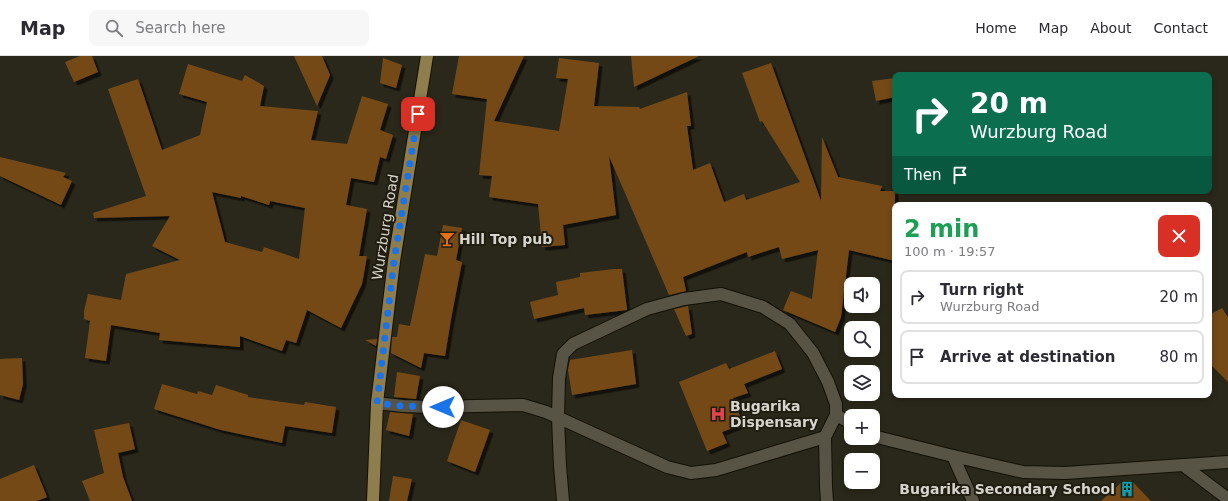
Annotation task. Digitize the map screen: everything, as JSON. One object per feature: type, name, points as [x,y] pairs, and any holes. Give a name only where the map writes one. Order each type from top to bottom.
[{"type":"main road","name":"Wurzburg Road","points":[[373,501],[377,403],[394,261],[427,56]]},
{"type":"street","points":[[563,501],[558,417],[559,378],[563,354],[573,344],[647,309],[684,299],[721,294],[763,307],[790,324],[813,354],[828,382],[836,404],[836,415],[825,437],[827,501]]},
{"type":"street","points":[[377,403],[430,407],[523,405],[558,417],[667,467],[691,473],[716,470],[825,437]]},
{"type":"street","points":[[836,415],[844,419]]},
{"type":"street","points":[[880,438],[1023,472],[1064,473],[1228,462]]},
{"type":"street","points":[[953,456],[973,501]]},
{"type":"street","points":[[1183,465],[1228,499]]},
{"type":"building","points":[[80,56],[92,56],[98,72],[74,82],[65,62]]},
{"type":"building","points":[[294,56],[322,56],[330,75],[317,106]]},
{"type":"building","points":[[459,56],[524,56],[494,121],[559,131],[568,79],[556,78],[559,58],[599,63],[594,106],[639,107],[640,109],[687,92],[691,126],[687,126],[693,170],[710,163],[724,202],[744,194],[746,200],[800,182],[762,121],[760,122],[742,73],[771,63],[821,201],[822,137],[838,177],[882,186],[880,191],[892,191],[892,194],[895,194],[895,202],[892,202],[892,260],[849,250],[846,277],[844,277],[841,317],[835,332],[783,310],[791,291],[812,299],[818,250],[782,259],[779,247],[748,257],[747,252],[683,277],[686,291],[669,295],[609,156],[616,215],[563,225],[565,245],[542,247],[538,204],[489,197],[492,176],[479,175],[487,99],[452,94]]},
{"type":"building","points":[[631,56],[699,56],[634,87]]},
{"type":"building","points":[[383,58],[402,65],[396,88],[380,83]]},
{"type":"building","points":[[188,64],[242,81],[245,75],[264,86],[260,106],[318,111],[311,140],[347,144],[362,96],[388,104],[380,130],[393,135],[386,159],[380,157],[374,182],[351,178],[346,205],[367,209],[359,256],[367,256],[362,284],[341,328],[307,310],[296,343],[286,340],[282,351],[240,336],[240,347],[159,340],[160,333],[111,325],[106,361],[85,358],[90,321],[84,319],[84,311],[88,294],[121,300],[126,274],[180,260],[152,246],[170,216],[94,218],[93,213],[146,196],[108,89],[138,79],[162,150],[200,135],[207,102],[179,94]],"holes":[[[212,192],[241,198],[241,196],[269,205],[270,201],[305,208],[299,259],[264,247],[262,252],[225,242]]]},
{"type":"building","points":[[892,78],[892,98],[876,101],[872,81]]},
{"type":"building","points":[[0,157],[66,173],[63,177],[72,181],[61,205],[0,176]]},
{"type":"building","points":[[443,225],[462,228],[456,260],[462,262],[445,356],[424,353],[421,368],[391,353],[392,337],[397,337],[399,324],[410,326],[425,254],[437,256]]},
{"type":"building","points":[[622,269],[627,310],[585,315],[584,308],[534,319],[530,302],[558,295],[556,282],[580,277],[580,273]]},
{"type":"building","points":[[688,306],[692,334],[686,336],[674,309]]},
{"type":"building","points":[[1222,308],[1228,317],[1228,382],[1212,366],[1212,313]]},
{"type":"building","points":[[377,339],[376,346],[365,340]]},
{"type":"building","points":[[632,350],[636,384],[572,395],[568,370],[570,360]]},
{"type":"building","points":[[775,351],[782,369],[744,384],[748,393],[733,398],[743,424],[722,432],[727,443],[707,451],[679,382],[726,363],[729,369]]},
{"type":"building","points":[[22,358],[23,384],[19,400],[0,395],[0,359]]},
{"type":"building","points":[[397,372],[420,376],[416,399],[394,397]]},
{"type":"building","points":[[162,384],[197,394],[198,391],[212,395],[216,385],[248,395],[248,397],[304,405],[305,402],[336,407],[332,433],[285,426],[282,443],[221,430],[154,409]]},
{"type":"building","points":[[390,412],[413,414],[409,436],[386,430]]},
{"type":"building","points":[[461,420],[490,430],[475,472],[447,461]]},
{"type":"building","points":[[129,423],[135,449],[118,453],[123,477],[132,501],[90,501],[82,481],[104,473],[94,430]]},
{"type":"building","points":[[34,465],[47,497],[37,501],[0,501],[0,479]]},
{"type":"building","points":[[393,476],[412,479],[407,501],[389,501]]},
{"type":"building","name":"Bugarika Secondary School","points":[[1124,480],[1131,480],[1151,501],[1101,501]]},
{"type":"place","name":"Hill Top pub","points":[[447,239]]},
{"type":"place","name":"Bugarika Dispensary","points":[[718,414]]},
{"type":"place","name":"Bugarika Secondary School","points":[[1127,489]]},
{"type":"route","points":[[418,114],[394,261],[377,403],[403,406],[443,407]]}]
